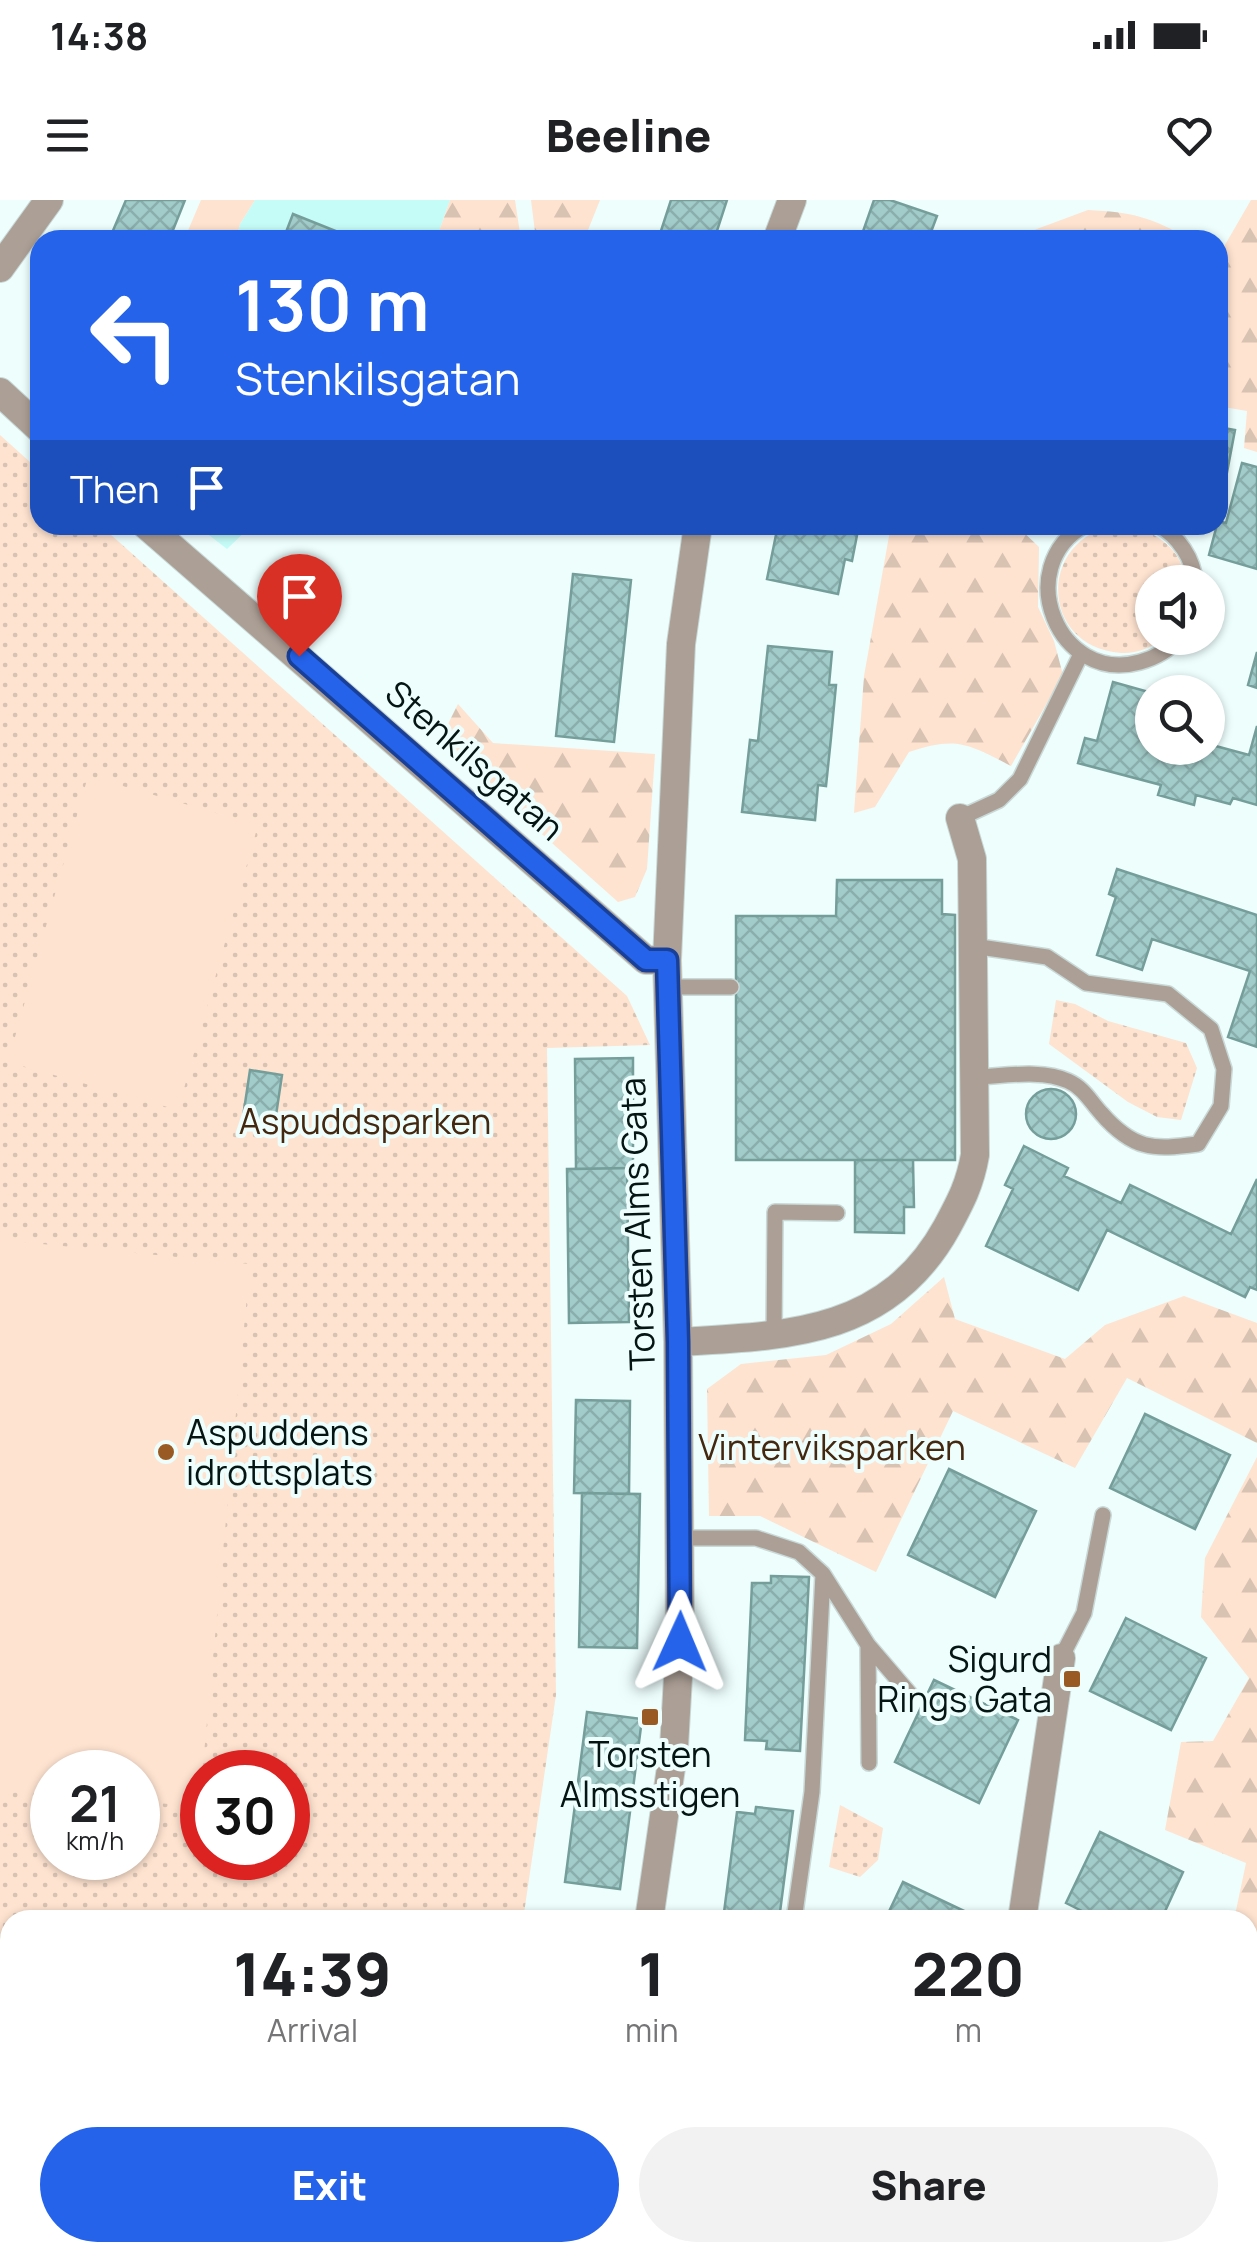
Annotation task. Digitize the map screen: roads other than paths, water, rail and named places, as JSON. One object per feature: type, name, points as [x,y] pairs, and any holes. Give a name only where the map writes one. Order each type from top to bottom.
[{"type":"street","points":[[0,268],[49,200]]},
{"type":"street","points":[[781,230],[792,200]]},
{"type":"street","points":[[0,392],[30,420]]},
{"type":"street","name":"Stenkilsgatan","points":[[157,535],[646,960],[667,973]]},
{"type":"street","name":"Torsten Alms Gata","points":[[651,1910],[674,1747],[680,1538],[667,973],[682,644],[697,535]]},
{"type":"street","points":[[678,1342],[815,1329],[878,1303],[908,1282],[933,1252],[970,1186],[976,1155],[972,859],[960,818]]},
{"type":"street","points":[[1023,1910],[1061,1658]]},
{"type":"lane","points":[[1070,535],[1057,550],[1047,578],[1048,607],[1060,634],[1081,654],[1104,664],[1130,665],[1158,655]]},
{"type":"lane","points":[[1172,535],[1189,565]]},
{"type":"lane","points":[[960,818],[999,800],[1020,778],[1081,654]]},
{"type":"lane","points":[[973,946],[1047,957],[1086,983],[1168,994],[1211,1029],[1224,1069],[1221,1106],[1198,1144],[1156,1150],[1124,1135],[1082,1088],[1064,1078],[976,1077]]},
{"type":"lane","points":[[667,973],[731,987]]},
{"type":"lane","points":[[774,1334],[775,1212],[837,1213]]},
{"type":"lane","points":[[1061,1658],[1084,1613],[1103,1515]]},
{"type":"lane","points":[[680,1538],[756,1538],[799,1552],[823,1574],[868,1645],[910,1694]]},
{"type":"lane","points":[[795,1910],[812,1792],[823,1574]]},
{"type":"lane","points":[[868,1645],[869,1762]]},
{"type":"place","name":"Aspuddens idrottsplats","points":[[166,1452]]},
{"type":"place","name":"Sigurd Rings Gata","points":[[1072,1679]]},
{"type":"place","name":"Torsten Almsstigen","points":[[650,1717]]},
{"type":"park label","name":"Aspuddsparken","points":[[365,1121]]},
{"type":"park label","name":"Vinterviksparken","points":[[832,1447]]}]
